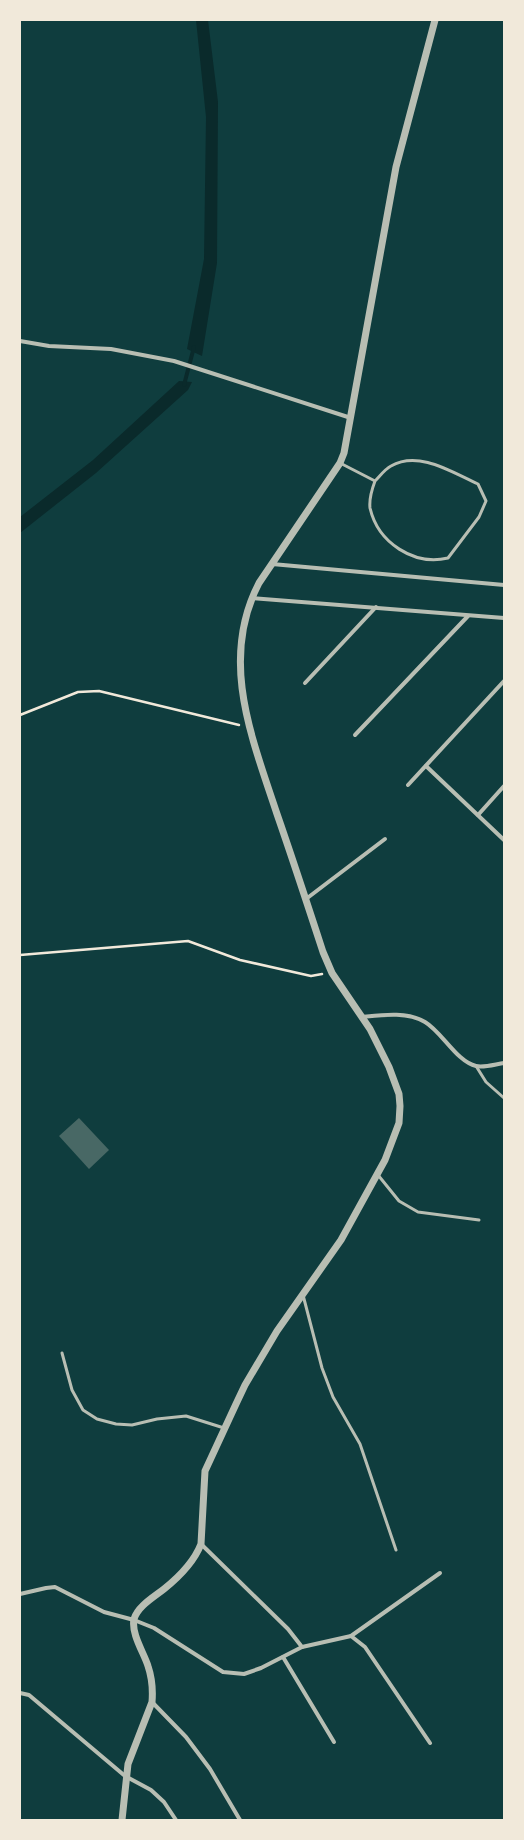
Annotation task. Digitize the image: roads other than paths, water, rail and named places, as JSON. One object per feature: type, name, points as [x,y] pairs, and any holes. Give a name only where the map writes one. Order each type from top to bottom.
[{"type":"street","points":[[122,1820],[125,1776],[132,1752],[152,1702],[152,1681],[134,1629],[134,1620],[144,1605],[186,1568],[197,1553],[200,1544],[205,1471],[224,1428],[245,1385],[303,1293],[332,1255],[377,1174],[399,1123],[400,1106],[395,1081],[389,1067],[370,1029],[332,973],[323,952],[249,727],[240,658],[243,626],[251,598],[340,463],[347,445],[396,167],[435,20]]},
{"type":"street","points":[[20,341],[49,346],[111,349],[174,361],[351,418]]},
{"type":"street","points":[[272,564],[504,585]]},
{"type":"street","points":[[251,598],[504,618]]},
{"type":"street","points":[[305,683],[376,607]]},
{"type":"street","points":[[355,735],[468,616]]},
{"type":"street","points":[[408,785],[504,681]]},
{"type":"street","points":[[426,766],[504,840]]},
{"type":"street","points":[[478,814],[504,786]]},
{"type":"street","points":[[306,899],[385,839]]},
{"type":"street","points":[[362,1017],[380,1015],[414,1017],[426,1022],[460,1056],[476,1066],[504,1063]]},
{"type":"street","points":[[200,1544],[272,1613],[302,1646]]},
{"type":"street","points":[[20,1594],[55,1587],[104,1612],[134,1620],[154,1628],[223,1672],[244,1674],[261,1668],[302,1646],[351,1636],[440,1573]]},
{"type":"street","points":[[351,1636],[365,1647],[430,1742]]},
{"type":"street","points":[[283,1657],[334,1742]]},
{"type":"street","points":[[20,1694],[29,1695],[125,1776],[151,1790],[164,1802],[176,1820]]},
{"type":"street","points":[[152,1702],[186,1737],[210,1769],[240,1820]]},
{"type":"lane","points":[[410,460],[434,464],[478,484],[486,501],[479,517],[448,558],[434,562],[414,556],[393,545],[377,528],[370,507],[371,493],[375,481],[391,466],[410,460]]},
{"type":"lane","points":[[340,463],[375,481]]},
{"type":"lane","points":[[476,1066],[486,1082],[504,1098]]},
{"type":"lane","points":[[377,1174],[399,1201],[418,1212],[479,1220]]},
{"type":"lane","points":[[303,1293],[322,1368],[333,1397],[360,1444],[396,1550]]},
{"type":"lane","points":[[62,1353],[72,1390],[84,1410],[97,1419],[116,1424],[132,1425],[157,1419],[186,1416],[224,1428]]},
{"type":"water","points":[[196,20],[208,20],[218,102],[217,263],[202,356],[187,349],[204,259],[206,117]]},
{"type":"water","points":[[179,381],[192,382],[188,390],[96,473],[20,533],[20,517],[93,460]]},
{"type":"waterway","points":[[184,385],[194,347]]}]
